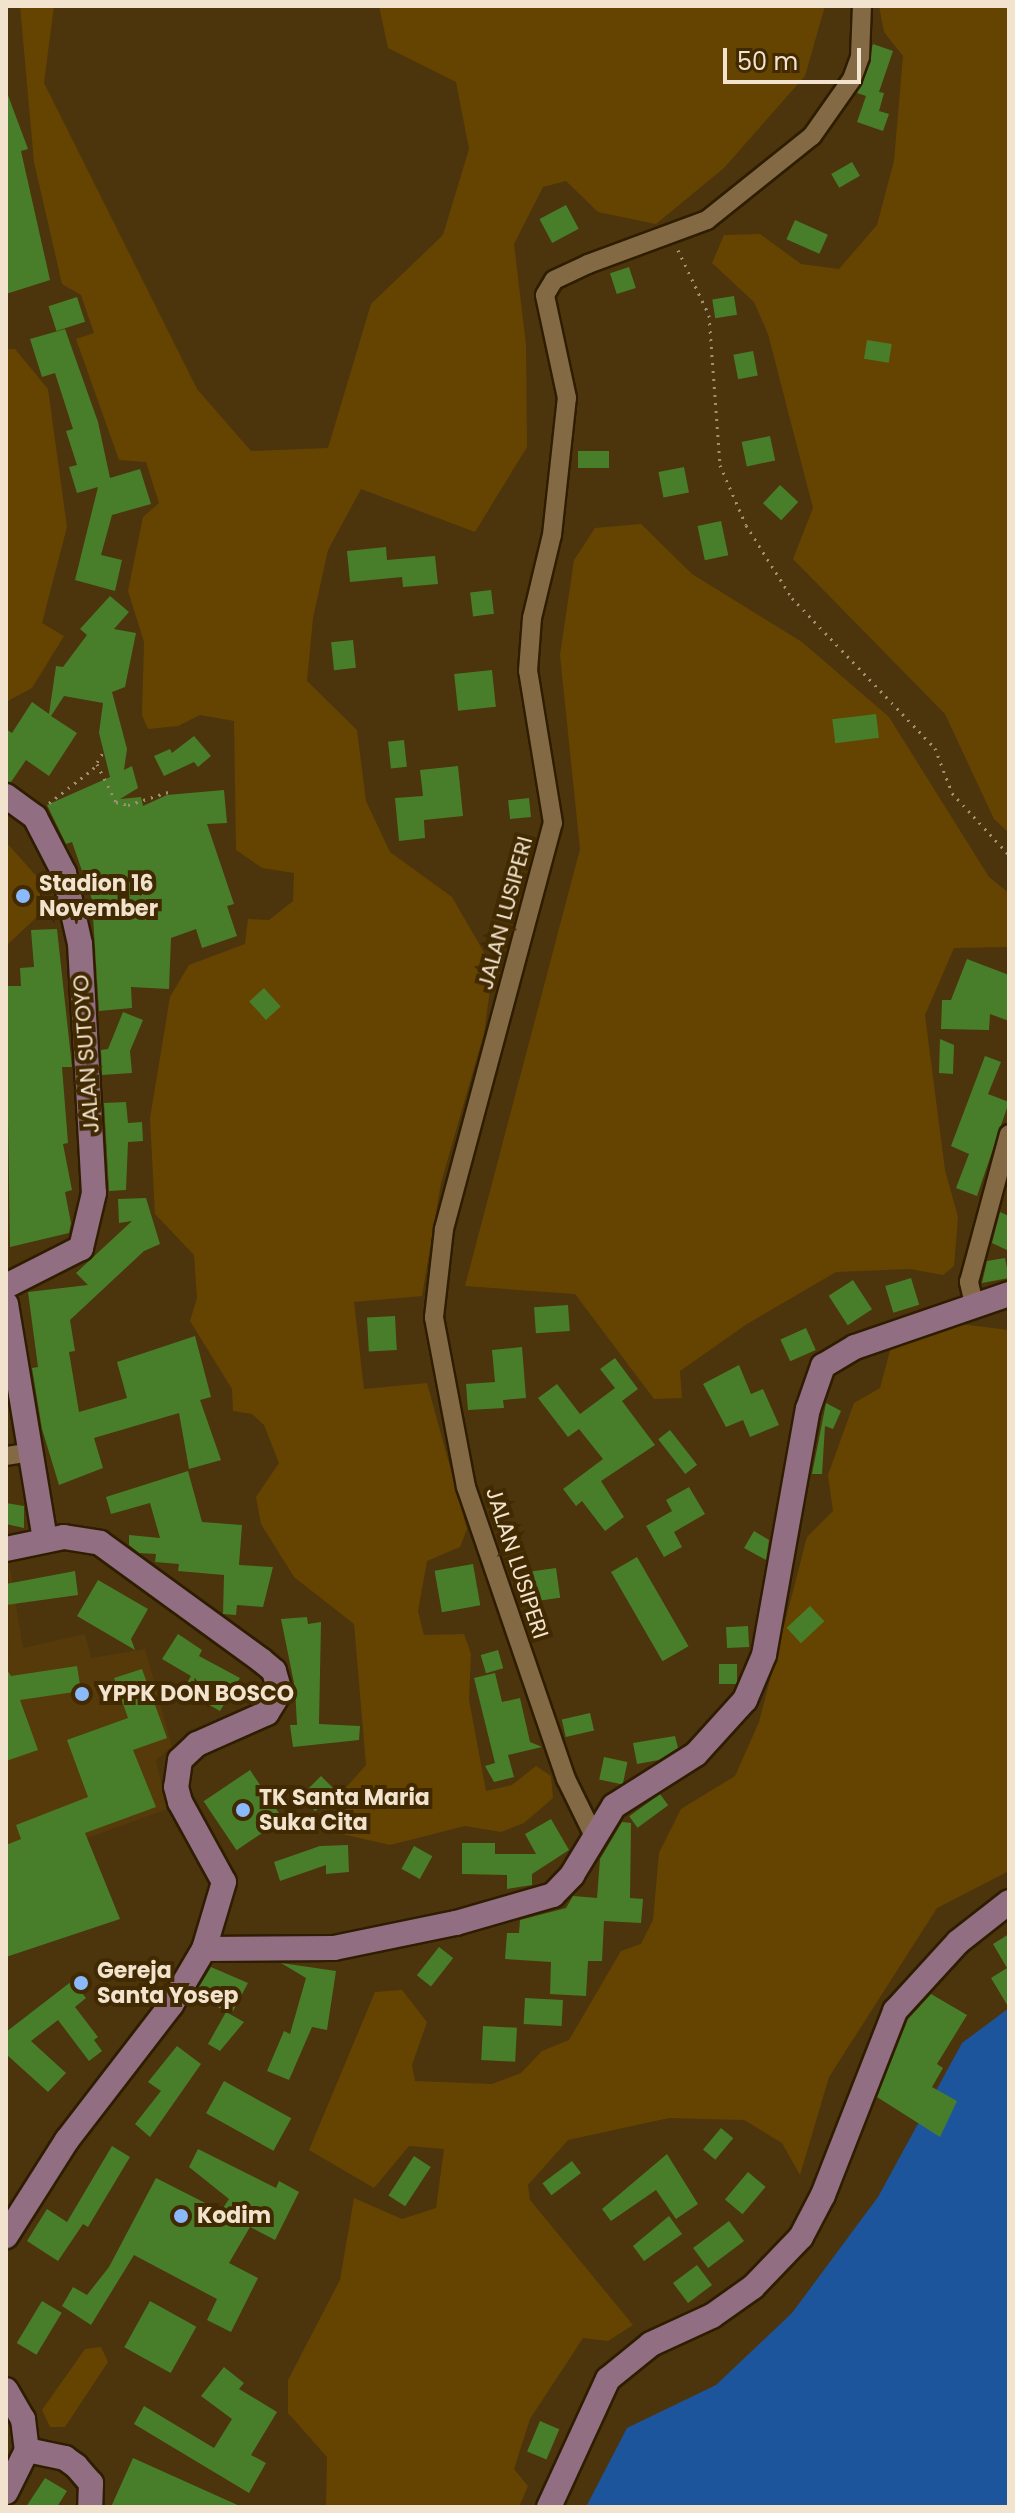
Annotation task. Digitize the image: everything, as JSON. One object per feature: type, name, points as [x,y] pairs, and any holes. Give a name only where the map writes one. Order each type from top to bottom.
[{"type":"main road","name":"JALAN SUTOYO","points":[[6,796],[35,817],[64,873],[80,944],[93,1206],[81,1248],[6,1286]]},
{"type":"main road","points":[[204,1949],[334,1948],[532,1904],[566,1883],[593,1834],[614,1806],[696,1754],[745,1700],[764,1655],[808,1409],[823,1366],[855,1347],[1009,1294]]},
{"type":"main road","points":[[6,1304],[45,1540]]},
{"type":"main road","points":[[6,1549],[45,1540],[81,1538],[124,1557],[261,1660],[278,1679],[279,1698],[271,1710],[197,1744],[176,1771],[180,1802],[224,1882],[204,1949],[171,2005],[67,2140],[6,2236]]},
{"type":"main road","points":[[549,2507],[608,2379],[651,2344],[712,2316],[753,2287],[801,2237],[828,2183],[881,2035],[895,2011],[958,1942],[1009,1902]]},
{"type":"main road","points":[[6,2390],[23,2419],[27,2450],[7,2488]]},
{"type":"main road","points":[[27,2450],[65,2458],[76,2466],[91,2483],[90,2507]]},
{"type":"street","name":"JALAN LUSIPERI","points":[[593,1834],[566,1779],[466,1487],[434,1317],[444,1229],[553,823],[528,671],[532,618],[552,535],[567,398],[545,295],[554,280],[588,264],[670,237],[731,203],[829,116],[860,57],[862,6]]},
{"type":"street","points":[[974,1304],[969,1282],[1009,1134]]},
{"type":"street","points":[[6,1456],[32,1452]]},
{"type":"path","points":[[670,237],[690,269],[709,315],[720,465],[746,525],[792,598],[935,748],[952,793],[1009,855]]},
{"type":"path","points":[[35,817],[97,764],[104,751]]},
{"type":"path","points":[[97,764],[116,802],[128,805],[168,792]]},
{"type":"shaded area","points":[[20,6],[54,6],[44,83],[197,389],[251,451],[328,448],[371,304],[443,235],[469,149],[456,82],[388,48],[379,6],[825,6],[805,76],[724,168],[656,224],[598,212],[566,181],[543,187],[514,244],[526,345],[527,447],[475,532],[361,489],[328,550],[313,618],[307,681],[357,730],[366,801],[390,852],[452,897],[493,968],[484,1033],[441,1183],[422,1296],[354,1302],[364,1389],[427,1383],[467,1529],[460,1547],[427,1561],[418,1611],[424,1635],[464,1634],[471,1654],[469,1700],[486,1791],[512,1785],[536,1766],[551,1776],[553,1798],[524,1823],[501,1832],[465,1826],[390,1845],[342,1834],[336,1823],[343,1791],[366,1765],[354,1624],[294,1577],[261,1524],[256,1497],[279,1463],[264,1425],[252,1414],[233,1411],[232,1389],[190,1321],[197,1298],[194,1255],[155,1214],[150,1118],[170,997],[189,965],[245,944],[248,919],[269,920],[293,901],[294,873],[262,868],[236,850],[234,721],[200,715],[178,726],[148,729],[142,715],[144,642],[128,591],[143,517],[159,503],[146,462],[119,460],[76,339],[94,333],[81,295],[62,284],[34,162]]},
{"type":"shaded area","points":[[879,6],[1009,6],[1009,833],[994,819],[945,714],[793,559],[813,508],[768,334],[754,302],[712,263],[724,235],[760,234],[801,264],[839,269],[877,225],[894,161],[903,56],[884,32]]},
{"type":"shaded area","points":[[6,349],[15,349],[48,389],[67,527],[42,623],[64,636],[32,688],[6,702]]},
{"type":"shaded area","points":[[641,524],[692,574],[802,642],[889,717],[989,877],[1009,893],[1009,947],[954,948],[925,1015],[945,1170],[958,1217],[954,1266],[943,1275],[910,1269],[836,1272],[747,1324],[680,1371],[682,1398],[654,1399],[575,1294],[465,1286],[580,849],[560,655],[574,560],[595,528]]},
{"type":"shaded area","name":"Stadion 16 November","points":[[6,842],[39,879],[41,913],[6,946]]},
{"type":"shaded area","points":[[952,1323],[1009,1330],[1009,1871],[937,1908],[829,2077],[800,2175],[782,2143],[744,2120],[669,2118],[568,2140],[528,2185],[530,2200],[633,2325],[608,2341],[583,2338],[530,2419],[514,2469],[528,2486],[519,2507],[326,2507],[327,2457],[288,2413],[288,2380],[340,2280],[354,2198],[402,2219],[436,2208],[444,2149],[409,2146],[374,2188],[309,2150],[375,1992],[402,1990],[427,2022],[412,2065],[415,2081],[492,2084],[521,2073],[542,2051],[569,2040],[621,1951],[641,1944],[653,1920],[659,1853],[681,1809],[735,1776],[759,1722],[807,1537],[833,1511],[828,1475],[854,1403],[880,1388],[892,1343]]},
{"type":"shaded area","name":"YPPK DON BOSCO","points":[[9,1562],[23,1648],[85,1634],[91,1658],[145,1649],[172,1747],[156,1760],[167,1809],[6,1868]]},
{"type":"shaded area","points":[[101,2347],[108,2362],[65,2427],[50,2427],[42,2410],[85,2349]]},
{"type":"water","points":[[1009,2008],[1009,2507],[586,2507],[627,2428],[716,2385],[792,2313],[878,2197],[962,2043]]},
{"type":"building","points":[[873,44],[893,51],[879,92],[884,93],[879,111],[889,114],[883,131],[857,122],[866,96],[857,93]]},
{"type":"building","points":[[6,90],[28,149],[21,151],[50,280],[6,294]]},
{"type":"building","points":[[852,162],[860,176],[839,188],[831,174]]},
{"type":"building","points":[[566,205],[579,229],[552,243],[540,219]]},
{"type":"building","points":[[795,220],[828,235],[819,254],[786,239]]},
{"type":"building","points":[[629,267],[636,288],[617,294],[610,273]]},
{"type":"building","points":[[734,296],[737,315],[715,318],[712,299]]},
{"type":"building","points":[[77,297],[85,322],[57,331],[48,306]]},
{"type":"building","points":[[65,329],[98,422],[110,478],[140,469],[151,504],[112,515],[101,555],[122,560],[115,591],[75,580],[98,487],[77,493],[69,467],[77,465],[66,431],[73,429],[55,373],[42,377],[30,339]]},
{"type":"building","points":[[867,340],[892,344],[889,363],[864,359]]},
{"type":"building","points":[[753,351],[758,376],[738,379],[733,355]]},
{"type":"building","points":[[770,436],[775,460],[747,466],[742,442]]},
{"type":"building","points":[[578,451],[609,451],[609,468],[578,468]]},
{"type":"building","points":[[684,467],[689,493],[663,497],[658,472]]},
{"type":"building","points":[[780,485],[798,502],[781,520],[763,503]]},
{"type":"building","points":[[721,521],[728,555],[705,560],[698,526]]},
{"type":"building","points":[[386,547],[387,560],[435,556],[438,584],[403,587],[402,577],[350,582],[347,551]]},
{"type":"building","points":[[491,590],[494,614],[473,616],[470,593]]},
{"type":"building","points":[[110,596],[129,612],[114,629],[136,633],[125,687],[112,692],[127,749],[124,770],[132,766],[138,788],[120,799],[141,797],[143,806],[167,795],[224,790],[227,823],[207,824],[234,904],[227,906],[237,936],[202,948],[196,929],[171,938],[169,989],[131,987],[132,1008],[99,1011],[93,917],[98,917],[72,842],[66,844],[47,805],[110,777],[99,733],[103,703],[64,696],[51,716],[77,733],[49,776],[26,760],[11,782],[6,781],[6,729],[12,733],[32,702],[49,714],[56,666],[63,667],[87,635],[80,629]]},
{"type":"building","points":[[353,640],[356,668],[334,670],[331,642]]},
{"type":"building","points":[[492,670],[496,707],[458,711],[454,674]]},
{"type":"building","points":[[876,714],[879,738],[835,743],[832,719]]},
{"type":"building","points":[[194,736],[211,756],[198,767],[194,762],[164,776],[154,756],[170,749],[172,753]]},
{"type":"building","points":[[404,740],[407,767],[391,769],[388,742]]},
{"type":"building","points":[[458,766],[463,816],[424,820],[425,838],[399,841],[395,798],[423,796],[420,770]]},
{"type":"building","points":[[529,798],[531,817],[510,819],[508,800]]},
{"type":"building","points":[[57,929],[72,1067],[62,1067],[68,1143],[63,1144],[72,1190],[65,1192],[71,1223],[69,1233],[10,1247],[6,986],[21,986],[20,968],[34,967],[31,930]]},
{"type":"building","points":[[967,959],[1009,975],[1009,1021],[990,1014],[989,1030],[941,1029],[942,1000],[951,1000]]},
{"type":"building","points":[[264,988],[281,1007],[266,1020],[249,1001]]},
{"type":"building","points":[[123,1012],[143,1020],[130,1051],[132,1073],[102,1075],[101,1050],[108,1049]]},
{"type":"building","points":[[940,1039],[954,1045],[953,1074],[939,1073]]},
{"type":"building","points":[[985,1056],[1001,1062],[988,1094],[1009,1102],[977,1196],[956,1188],[969,1154],[951,1146]]},
{"type":"building","points":[[126,1102],[128,1123],[142,1122],[143,1141],[128,1142],[126,1190],[109,1191],[104,1103]]},
{"type":"building","points":[[146,1198],[160,1244],[144,1251],[70,1320],[75,1351],[69,1352],[79,1412],[127,1398],[117,1362],[195,1336],[211,1397],[200,1400],[221,1460],[189,1469],[179,1413],[94,1438],[103,1468],[59,1485],[42,1429],[32,1368],[38,1367],[28,1292],[88,1285],[76,1273],[132,1221],[119,1223],[118,1199]]},
{"type":"building","points":[[1000,1212],[1009,1216],[1009,1251],[992,1243]]},
{"type":"building","points":[[1005,1258],[1009,1278],[982,1283],[987,1261]]},
{"type":"building","points":[[911,1278],[919,1305],[893,1313],[885,1286]]},
{"type":"building","points":[[853,1280],[872,1309],[848,1325],[829,1296]]},
{"type":"building","points":[[568,1305],[570,1331],[536,1333],[534,1307]]},
{"type":"building","points":[[395,1316],[397,1350],[369,1351],[367,1317]]},
{"type":"building","points":[[806,1328],[816,1350],[790,1361],[780,1339]]},
{"type":"building","points":[[522,1347],[526,1398],[503,1400],[504,1408],[468,1410],[466,1384],[495,1382],[492,1350]]},
{"type":"building","points":[[615,1358],[638,1389],[622,1401],[655,1445],[601,1481],[624,1517],[605,1531],[582,1501],[576,1506],[563,1489],[603,1459],[579,1429],[568,1437],[538,1398],[557,1384],[580,1414],[615,1388],[600,1369]]},
{"type":"building","points":[[739,1365],[751,1394],[763,1389],[779,1425],[750,1437],[743,1420],[726,1427],[703,1384]]},
{"type":"building","points":[[826,1403],[841,1411],[833,1429],[825,1426],[822,1474],[812,1474]]},
{"type":"building","points":[[670,1430],[697,1465],[685,1474],[658,1439]]},
{"type":"building","points":[[188,1471],[202,1522],[242,1525],[239,1565],[273,1567],[263,1607],[237,1605],[236,1615],[223,1614],[224,1575],[178,1571],[179,1564],[155,1562],[156,1554],[139,1553],[129,1545],[129,1535],[160,1538],[150,1503],[111,1514],[106,1497]]},
{"type":"building","points":[[689,1487],[705,1514],[674,1532],[682,1547],[664,1557],[646,1526],[672,1511],[666,1500]]},
{"type":"building","points":[[6,1503],[24,1506],[24,1528],[6,1524]]},
{"type":"building","points":[[754,1531],[769,1540],[766,1560],[744,1548]]},
{"type":"building","points":[[637,1557],[688,1646],[663,1661],[611,1572]]},
{"type":"building","points":[[473,1564],[480,1605],[442,1612],[435,1571]]},
{"type":"building","points":[[556,1568],[560,1598],[529,1602],[525,1572]]},
{"type":"building","points":[[75,1571],[78,1595],[6,1605],[6,1584]]},
{"type":"building","points":[[98,1580],[148,1609],[131,1639],[135,1650],[77,1616]]},
{"type":"building","points":[[810,1606],[824,1621],[801,1643],[787,1628]]},
{"type":"building","points":[[307,1617],[308,1624],[321,1622],[319,1724],[360,1726],[359,1740],[293,1747],[290,1725],[297,1725],[295,1688],[281,1619]]},
{"type":"building","points":[[748,1626],[749,1647],[727,1648],[726,1627]]},
{"type":"building","points":[[178,1634],[202,1650],[199,1656],[240,1678],[220,1711],[183,1690],[191,1676],[162,1659]]},
{"type":"building","points":[[498,1650],[503,1668],[486,1673],[481,1655]]},
{"type":"building","points":[[719,1664],[737,1664],[737,1684],[719,1684]]},
{"type":"building","points":[[77,1666],[81,1691],[20,1700],[38,1750],[6,1761],[6,1668],[11,1676]]},
{"type":"building","points":[[142,1669],[167,1738],[133,1750],[156,1807],[85,1833],[120,1919],[6,1957],[6,1845],[21,1839],[16,1825],[88,1797],[67,1740],[128,1718],[114,1678]]},
{"type":"building","points":[[495,1673],[502,1702],[520,1698],[530,1742],[542,1747],[508,1755],[514,1777],[494,1782],[485,1766],[495,1763],[474,1678]]},
{"type":"building","points":[[590,1713],[594,1731],[566,1737],[562,1720]]},
{"type":"building","points":[[675,1736],[678,1748],[659,1760],[637,1764],[633,1743]]},
{"type":"building","points":[[604,1757],[627,1762],[623,1784],[599,1779]]},
{"type":"building","name":"TK Santa Maria Suka Cita","points":[[250,1770],[283,1819],[237,1850],[204,1801]]},
{"type":"building","points":[[321,1776],[336,1791],[315,1811],[300,1797]]},
{"type":"building","points":[[660,1794],[668,1805],[637,1828],[629,1816]]},
{"type":"building","points":[[551,1819],[569,1850],[532,1874],[532,1885],[507,1889],[507,1875],[462,1874],[462,1843],[495,1843],[495,1854],[536,1854],[525,1834]]},
{"type":"building","points":[[622,1822],[631,1823],[630,1898],[643,1899],[641,1923],[604,1921],[602,1961],[588,1961],[586,1996],[550,1994],[551,1962],[505,1959],[507,1933],[519,1933],[520,1920],[566,1908],[573,1896],[597,1898],[600,1859]]},
{"type":"building","points":[[348,1845],[349,1872],[326,1874],[326,1865],[280,1881],[274,1862],[320,1846]]},
{"type":"building","points":[[414,1846],[432,1856],[420,1879],[401,1869]]},
{"type":"building","points":[[1009,1934],[1009,2008],[991,1978],[1007,1968],[993,1944]]},
{"type":"building","points":[[439,1947],[453,1958],[431,1986],[417,1975]]},
{"type":"building","points":[[281,1963],[336,1971],[327,2030],[312,2027],[289,2080],[267,2071],[284,2031],[290,2034],[306,1978]]},
{"type":"building","points":[[211,1967],[248,1983],[232,2013],[193,1997]]},
{"type":"building","points":[[72,1981],[86,1998],[75,2007],[98,2037],[94,2040],[102,2051],[89,2061],[58,2020],[31,2041],[66,2073],[48,2092],[6,2054],[6,2032]]},
{"type":"building","points":[[931,1994],[967,2015],[937,2064],[943,2068],[932,2087],[957,2101],[940,2137],[877,2097],[908,2019]]},
{"type":"building","points":[[525,1998],[563,2000],[562,2026],[524,2024]]},
{"type":"building","points":[[226,2012],[244,2022],[220,2051],[208,2044]]},
{"type":"building","points":[[483,2026],[517,2028],[515,2062],[481,2060]]},
{"type":"building","points":[[177,2046],[201,2064],[150,2137],[135,2124],[161,2091],[148,2082]]},
{"type":"building","points":[[224,2081],[291,2118],[273,2151],[206,2113]]},
{"type":"building","points":[[721,2128],[733,2138],[715,2160],[703,2149]]},
{"type":"building","points":[[112,2146],[130,2157],[88,2227],[83,2224],[58,2261],[27,2241],[47,2209],[67,2222]]},
{"type":"building","points":[[198,2149],[276,2188],[279,2181],[299,2192],[275,2240],[250,2227],[229,2263],[258,2278],[231,2332],[207,2320],[217,2299],[134,2255],[91,2325],[62,2306],[73,2287],[87,2295],[109,2267],[156,2178],[221,2211],[229,2199],[189,2167]]},
{"type":"building","points":[[667,2154],[698,2204],[676,2219],[656,2190],[611,2221],[602,2209]]},
{"type":"building","points":[[414,2156],[431,2167],[405,2206],[388,2195]]},
{"type":"building","points":[[572,2161],[581,2173],[551,2195],[542,2183]]},
{"type":"building","points":[[748,2172],[766,2187],[742,2214],[725,2200]]},
{"type":"building","points":[[669,2216],[682,2234],[644,2261],[633,2246]]},
{"type":"building","points":[[729,2221],[744,2241],[708,2268],[693,2248]]},
{"type":"building","points":[[697,2265],[712,2285],[688,2303],[673,2283]]},
{"type":"building","points":[[42,2301],[62,2313],[36,2355],[17,2343]]},
{"type":"building","points":[[150,2301],[196,2327],[171,2373],[124,2347]]},
{"type":"building","points":[[224,2367],[244,2383],[239,2389],[277,2412],[251,2455],[266,2463],[249,2493],[134,2424],[144,2406],[214,2448],[232,2419],[201,2396]]},
{"type":"building","points":[[540,2421],[559,2429],[546,2460],[527,2451]]},
{"type":"building","points":[[133,2458],[242,2507],[111,2507]]},
{"type":"building","points":[[45,2478],[67,2491],[57,2507],[26,2507]]},
{"type":"place","name":"Stadion 16 November","points":[[23,896]]},
{"type":"place","name":"YPPK DON BOSCO","points":[[82,1694]]},
{"type":"place","name":"TK Santa Maria Suka Cita","points":[[243,1810]]},
{"type":"place","name":"Gereja Santa Yosep","points":[[81,1983]]},
{"type":"place","name":"Kodim","points":[[181,2216]]}]
